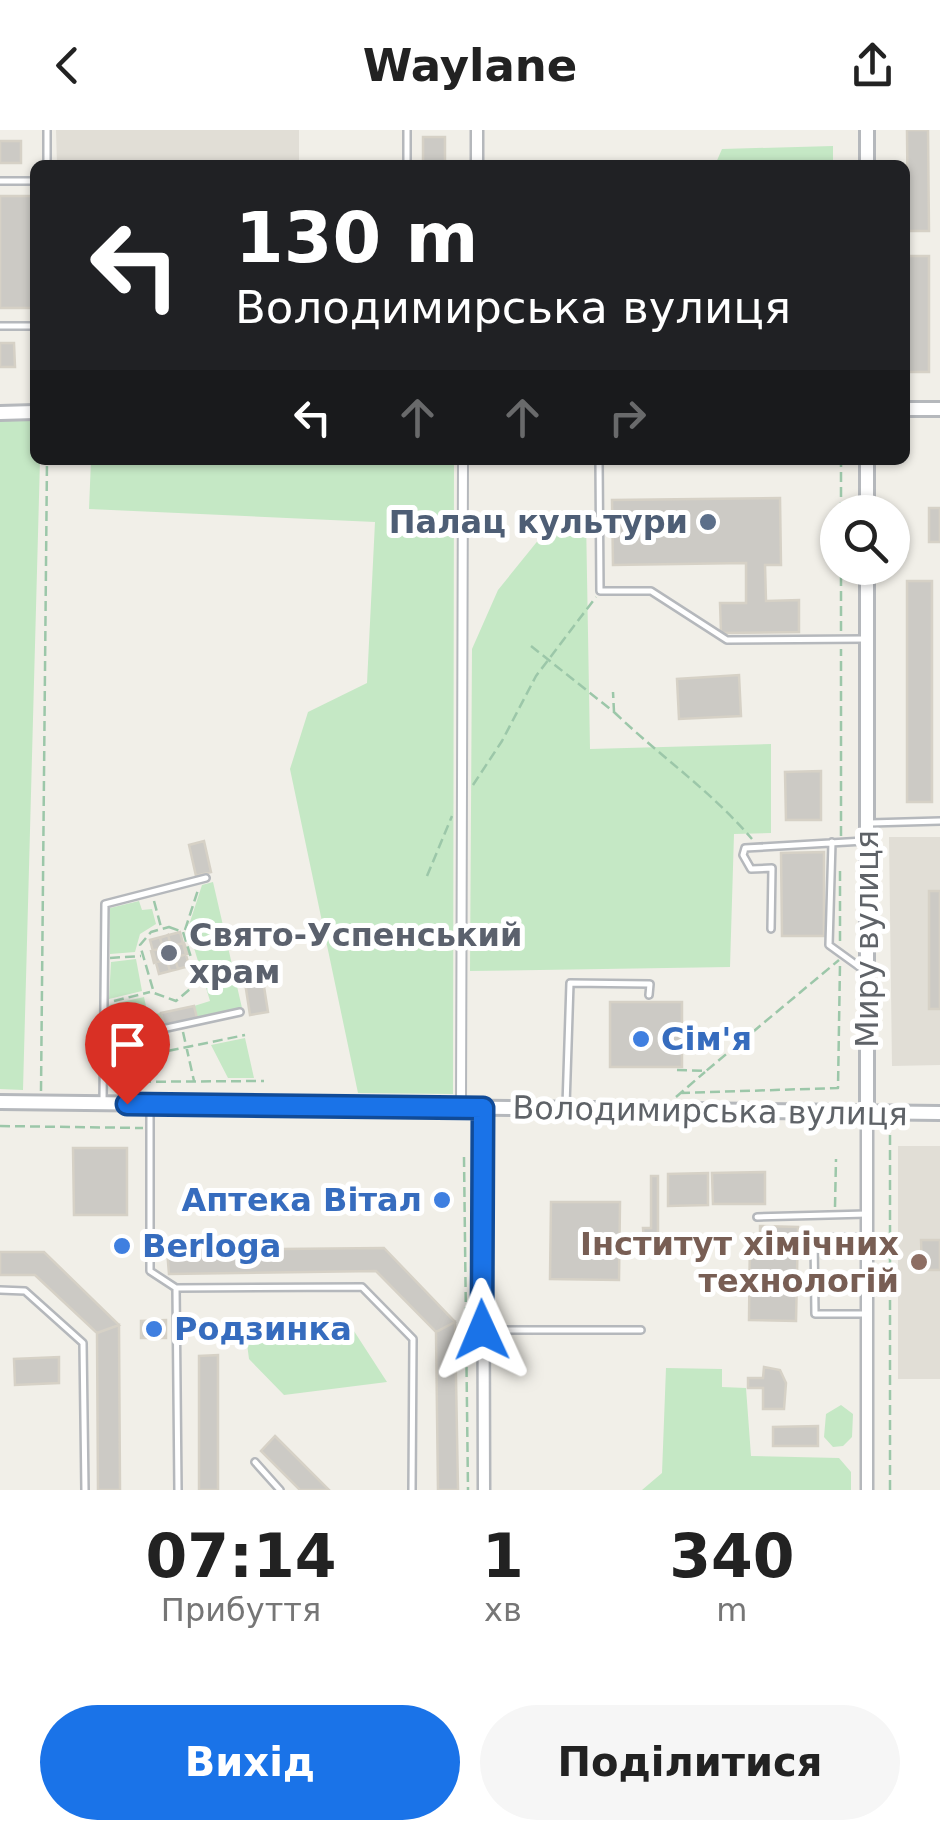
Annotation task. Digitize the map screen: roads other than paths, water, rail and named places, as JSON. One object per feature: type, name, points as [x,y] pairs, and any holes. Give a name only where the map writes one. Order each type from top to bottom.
[{"type":"street","points":[[477,130],[477,160]]},
{"type":"street","points":[[867,130],[867,160]]},
{"type":"street","points":[[910,409],[940,409]]},
{"type":"street","points":[[0,412],[30,412]]},
{"type":"street","points":[[461,1108],[463,465]]},
{"type":"street","points":[[867,465],[867,495]]},
{"type":"street","name":"Миру вулиця","points":[[867,585],[867,1490]]},
{"type":"street","name":"Володимирська вулиця","points":[[0,1102],[940,1113]]},
{"type":"street","points":[[483,1108],[484,1490]]},
{"type":"lane","points":[[46,160],[47,130]]},
{"type":"lane","points":[[407,130],[407,160]]},
{"type":"lane","points":[[0,181],[30,181]]},
{"type":"lane","points":[[0,326],[30,326]]},
{"type":"lane","points":[[599,465],[600,591],[651,590],[727,640],[867,639]]},
{"type":"lane","points":[[867,823],[940,821]]},
{"type":"lane","points":[[772,929],[772,868],[751,868],[743,856],[745,848],[867,841]]},
{"type":"lane","points":[[832,842],[829,946],[867,973]]},
{"type":"lane","points":[[103,1104],[105,904],[204,879]]},
{"type":"lane","points":[[566,1109],[570,983],[650,984],[649,995]]},
{"type":"lane","points":[[102,1042],[240,1012]]},
{"type":"lane","points":[[150,1104],[150,1271],[176,1288],[362,1287],[413,1339],[412,1490]]},
{"type":"lane","points":[[757,1217],[867,1214]]},
{"type":"lane","points":[[867,1237],[814,1238],[815,1314],[867,1314]]},
{"type":"lane","points":[[176,1288],[178,1490]]},
{"type":"lane","points":[[0,1290],[25,1290],[83,1342],[85,1490]]},
{"type":"lane","points":[[482,1330],[640,1330]]},
{"type":"lane","points":[[255,1462],[280,1490]]},
{"type":"place","name":"Палац культури","points":[[708,522]]},
{"type":"place","name":"Свято-Успенський храм","points":[[169,953]]},
{"type":"place","name":"Сім'я","points":[[641,1039]]},
{"type":"place","name":"Аптека Вітал","points":[[442,1200]]},
{"type":"place","name":"Berloga","points":[[122,1246]]},
{"type":"place","name":"Інститут хімічних технологій","points":[[919,1262]]},
{"type":"place","name":"Родзинка","points":[[154,1329]]}]
